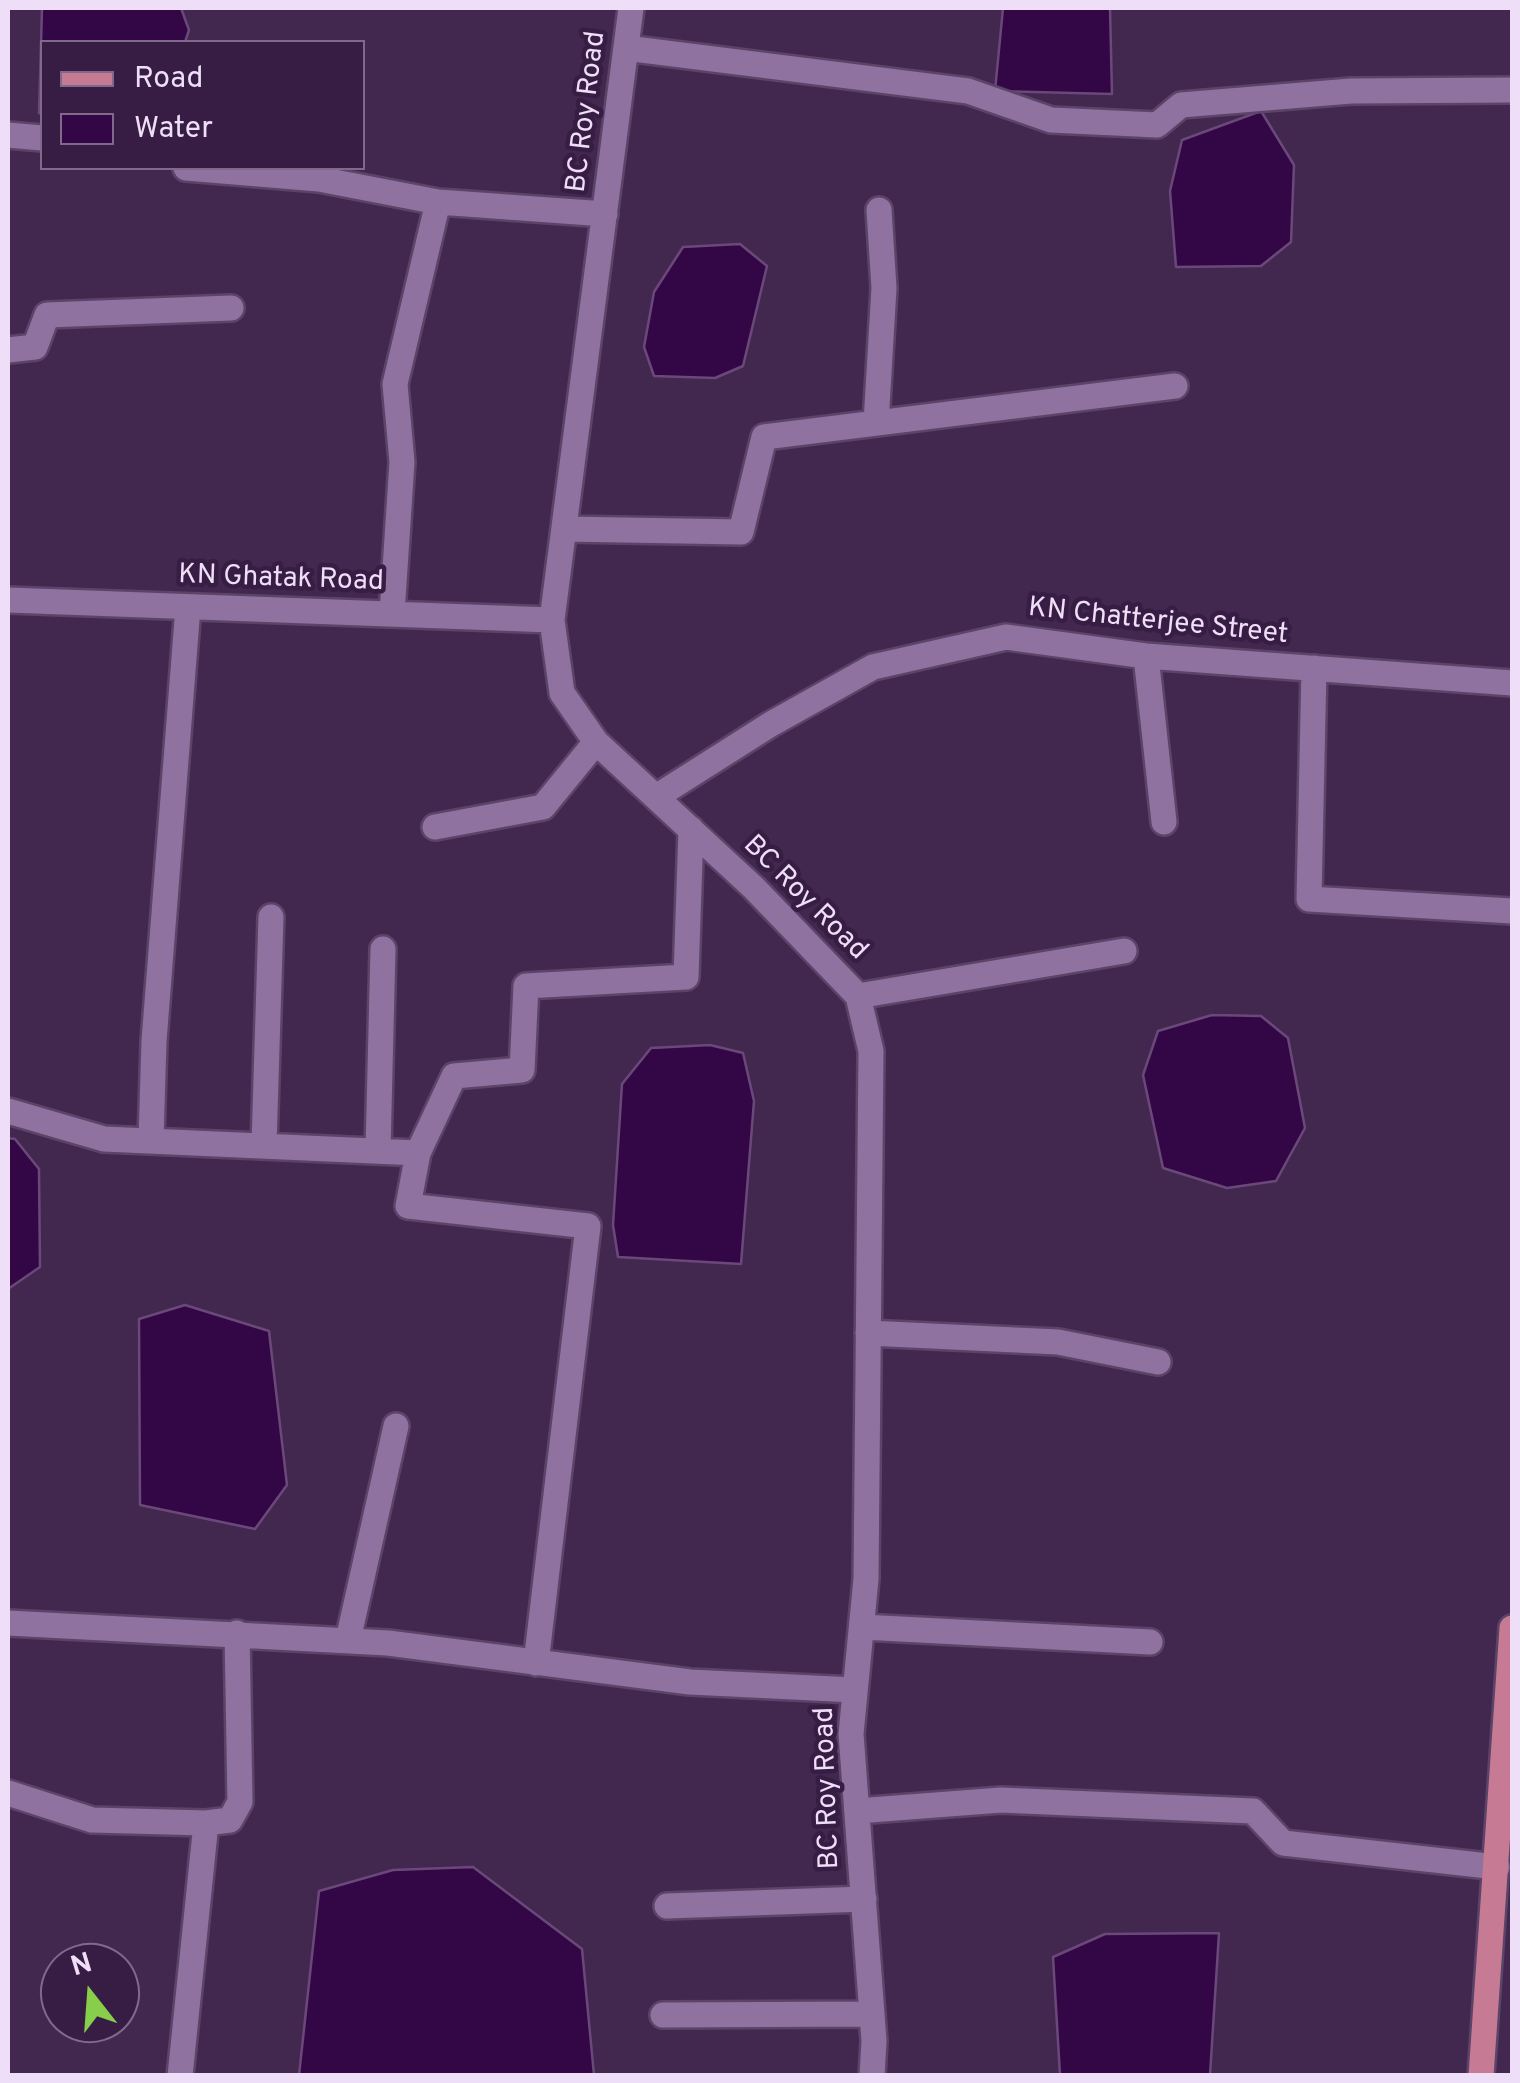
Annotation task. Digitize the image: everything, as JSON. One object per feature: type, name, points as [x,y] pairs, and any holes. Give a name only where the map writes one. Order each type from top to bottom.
[{"type":"main road","points":[[1481,2076],[1512,1628]]},
{"type":"street","name":"BC Roy Road","points":[[631,8],[552,620],[562,694],[596,742],[691,829],[858,996],[871,1051],[866,1579],[851,1734],[872,2014],[872,2076]]},
{"type":"street","points":[[626,48],[968,91],[1051,120],[1157,125],[1181,105],[1351,91],[1512,90]]},
{"type":"street","points":[[8,135],[40,138]]},
{"type":"street","points":[[208,170],[319,180],[438,202],[605,214]]},
{"type":"street","points":[[392,614],[402,462],[395,384],[438,202]]},
{"type":"street","points":[[876,423],[884,288],[879,210]]},
{"type":"street","points":[[8,350],[36,348],[46,315],[231,308]]},
{"type":"street","points":[[564,530],[741,532],[764,437],[1175,386]]},
{"type":"street","name":"KN Ghatak Road","points":[[8,600],[552,620]]},
{"type":"street","points":[[150,1140],[154,1041],[188,607]]},
{"type":"street","name":"KN Chatterjee Street","points":[[656,797],[770,724],[873,667],[1006,637],[1146,656],[1512,683]]},
{"type":"street","points":[[1146,656],[1164,822]]},
{"type":"street","points":[[1314,668],[1308,899],[1512,911]]},
{"type":"street","points":[[435,826],[543,807],[596,742]]},
{"type":"street","points":[[536,1662],[588,1226],[408,1206],[418,1153],[454,1076],[522,1070],[526,986],[686,977],[691,829]]},
{"type":"street","points":[[264,1144],[271,917]]},
{"type":"street","points":[[378,1150],[383,949]]},
{"type":"street","points":[[858,996],[1124,951]]},
{"type":"street","points":[[8,1111],[104,1138],[418,1153]]},
{"type":"street","points":[[868,1334],[1058,1342],[1158,1362]]},
{"type":"street","points":[[348,1640],[396,1426]]},
{"type":"street","points":[[8,1623],[348,1640],[690,1682],[855,1690]]},
{"type":"street","points":[[862,1626],[1150,1642]]},
{"type":"street","points":[[8,1792],[92,1820],[230,1820],[240,1802],[237,1633]]},
{"type":"street","points":[[856,1811],[1002,1800],[1253,1811],[1283,1843],[1497,1868]]},
{"type":"street","points":[[180,2076],[206,1823]]},
{"type":"street","points":[[667,1906],[864,1899]]},
{"type":"street","points":[[662,2015],[872,2014]]},
{"type":"water","points":[[42,8],[181,8],[189,30],[186,40],[41,40]]},
{"type":"water","points":[[1003,8],[1110,8],[1112,94],[995,91]]},
{"type":"water","points":[[1261,111],[1294,165],[1291,242],[1261,266],[1176,267],[1170,191],[1182,140]]},
{"type":"water","points":[[740,244],[767,266],[743,366],[715,378],[654,376],[644,347],[654,292],[683,247]]},
{"type":"water","points":[[1212,1015],[1261,1016],[1288,1038],[1305,1128],[1276,1181],[1227,1188],[1163,1168],[1143,1075],[1158,1031]]},
{"type":"water","points":[[710,1045],[743,1053],[754,1101],[741,1264],[618,1257],[613,1225],[622,1084],[651,1048]]},
{"type":"water","points":[[8,1138],[15,1139],[39,1169],[40,1267],[8,1289]]},
{"type":"water","points":[[185,1305],[269,1331],[287,1485],[255,1529],[140,1505],[139,1319]]},
{"type":"water","points":[[473,1867],[582,1949],[594,2075],[299,2075],[319,1891],[393,1870]]},
{"type":"water","points":[[1219,1933],[1210,2075],[1060,2075],[1053,1957],[1105,1934]]}]
